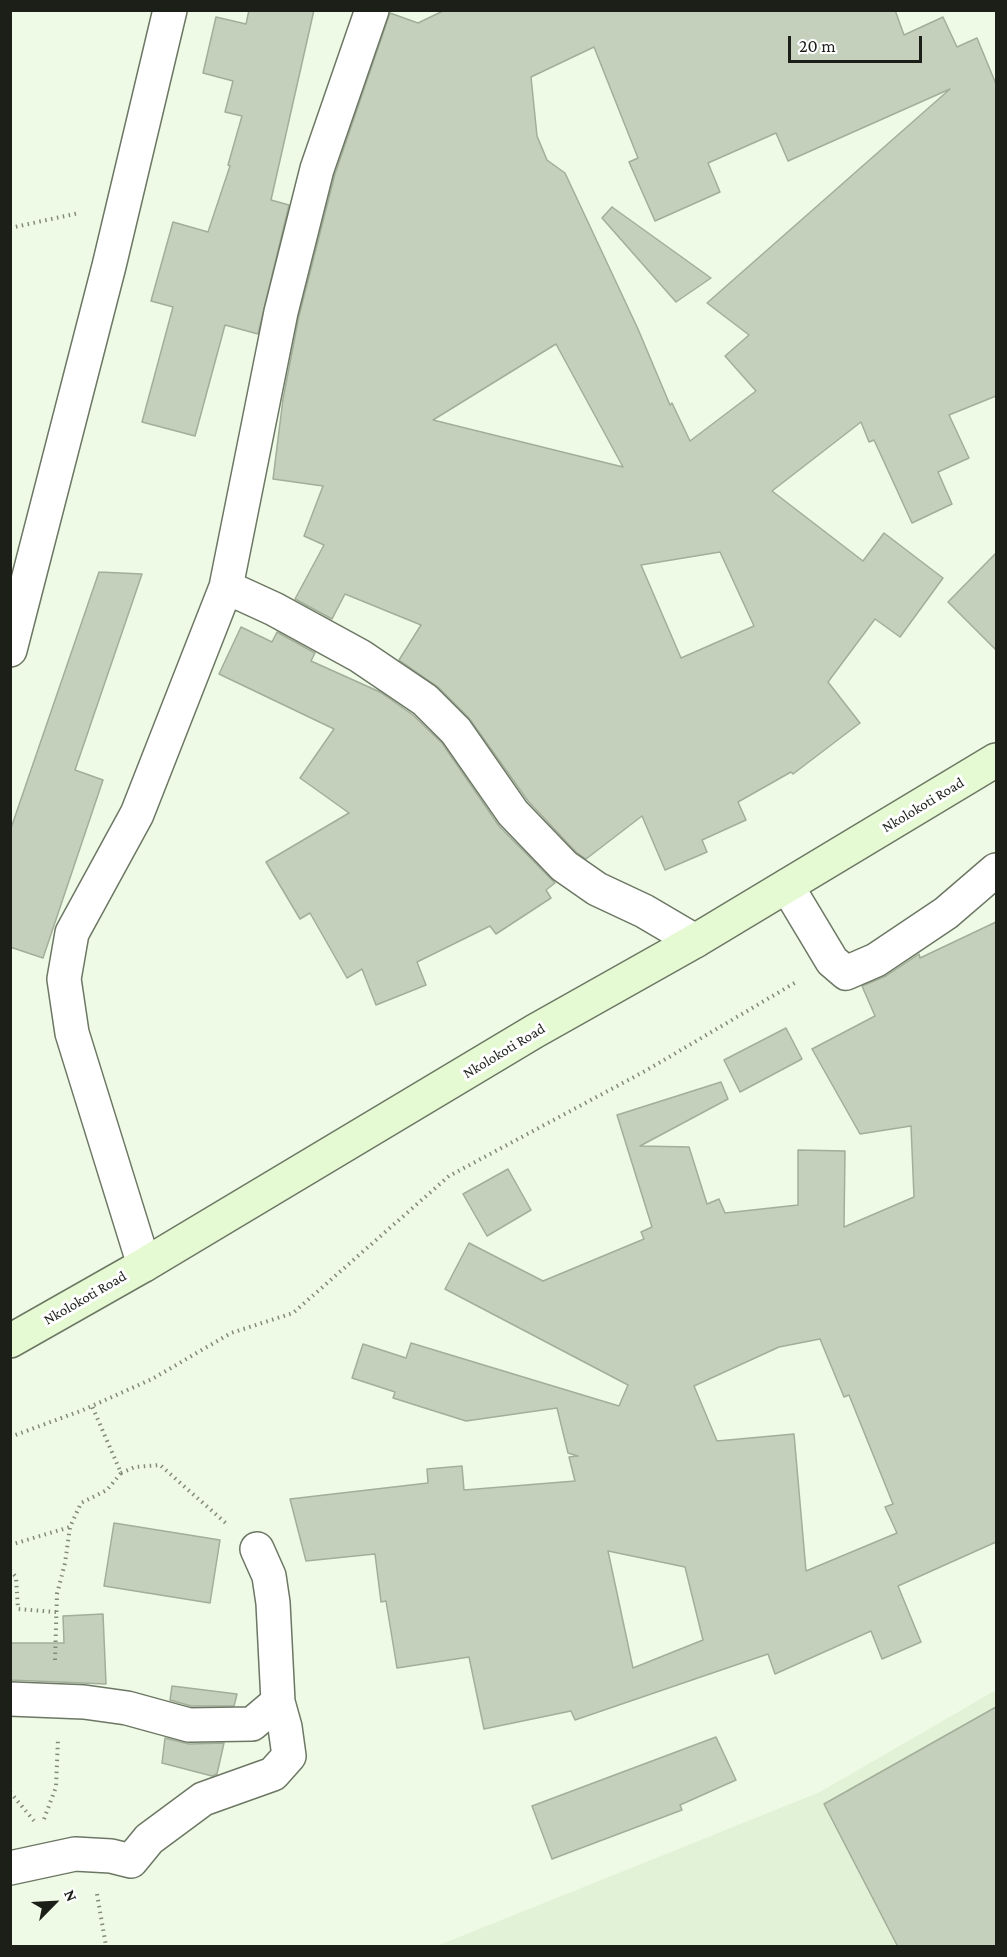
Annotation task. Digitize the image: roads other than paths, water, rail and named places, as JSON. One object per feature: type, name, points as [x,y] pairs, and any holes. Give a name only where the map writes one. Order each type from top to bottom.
[{"type":"main road","name":"Nkolokoti Road","points":[[10,1341],[536,1031],[695,941],[996,760]]},
{"type":"street","points":[[10,650],[124,204],[170,10]]},
{"type":"street","points":[[144,1264],[72,1034],[64,980],[72,933],[136,814],[226,587],[281,312],[316,169],[372,10]]},
{"type":"street","points":[[226,587],[274,609],[360,656],[425,700],[456,731],[513,813],[564,866],[597,889],[644,911],[695,941]]},
{"type":"street","points":[[787,886],[832,961],[846,973],[876,960],[946,913],[996,870]]},
{"type":"street","points":[[10,1868],[75,1854],[111,1856],[131,1862],[148,1839],[203,1799],[273,1774],[290,1756],[278,1702],[273,1603],[269,1576],[257,1549]]},
{"type":"street","points":[[10,1699],[57,1700],[127,1708],[189,1725],[252,1724],[278,1702]]}]
